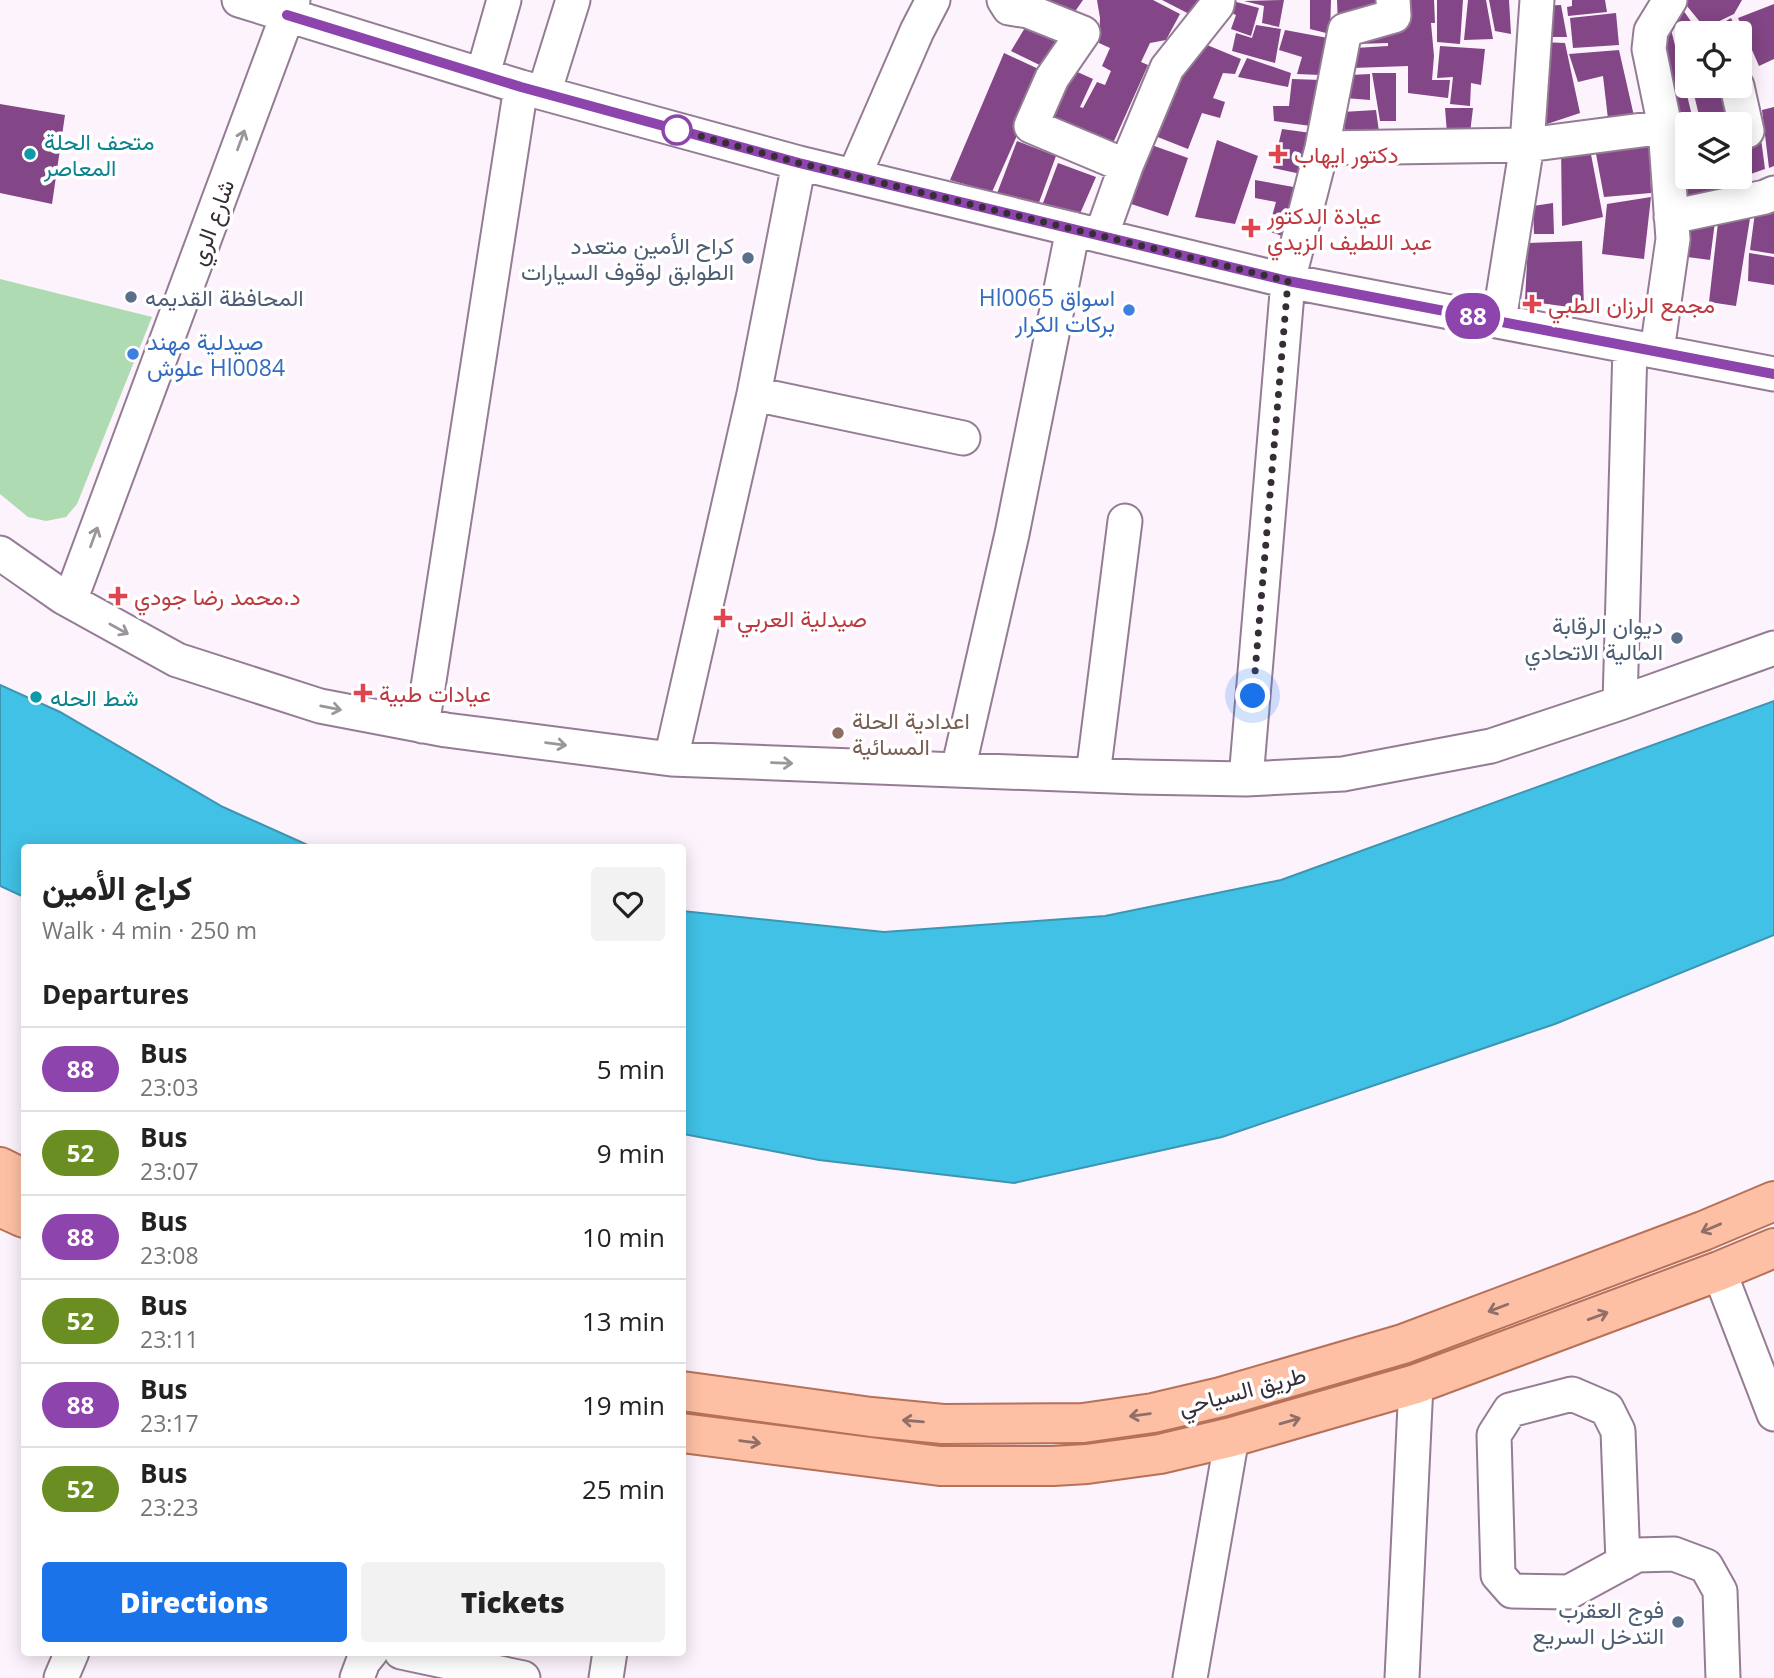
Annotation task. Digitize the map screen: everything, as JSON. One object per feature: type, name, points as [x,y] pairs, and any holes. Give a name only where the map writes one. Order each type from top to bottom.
[{"type":"main road","points":[[0,1167],[21,1178]]},
{"type":"main road","name":"طريق السياحي","points":[[686,1392],[943,1424],[1083,1423],[1153,1413],[1234,1393],[1403,1344],[1703,1231],[1774,1201]]},
{"type":"main road","points":[[0,1207],[21,1217]]},
{"type":"main road","name":"طريق السياحي","points":[[686,1434],[940,1466],[1053,1466],[1160,1454],[1231,1437],[1416,1384],[1774,1248]]},
{"type":"main road","points":[[1642,1254],[1658,1269],[1658,1294]]},
{"type":"main road","points":[[1052,1424],[1043,1441],[1043,1452],[1045,1460],[1053,1466]]},
{"type":"main road","points":[[993,1466],[1003,1451],[1004,1441],[995,1425]]},
{"type":"street","points":[[239,0],[290,8],[532,90],[799,163],[1288,281],[1774,374]]},
{"type":"street","points":[[483,74],[504,0]]},
{"type":"street","points":[[422,726],[532,90],[573,0]]},
{"type":"street","points":[[854,176],[933,0]]},
{"type":"street","points":[[1004,0],[1009,8],[1028,11],[1083,33],[1052,78],[1031,125],[1126,166]]},
{"type":"street","points":[[958,770],[1012,534],[1087,232],[1126,166],[1167,68],[1217,5],[1218,0]]},
{"type":"street","points":[[1246,779],[1288,281],[1322,148],[1345,30],[1394,16],[1393,0]]},
{"type":"street","points":[[1499,321],[1527,145],[1537,0]]},
{"type":"street","points":[[1620,703],[1643,349],[1673,239],[1672,138],[1649,49],[1651,31],[1670,0]]},
{"type":"street","name":"شارع الري","points":[[70,601],[290,8]]},
{"type":"street","points":[[1322,148],[1527,145],[1672,138]]},
{"type":"street","points":[[671,758],[754,394],[799,163]]},
{"type":"street","points":[[1671,217],[1774,193]]},
{"type":"street","points":[[754,394],[962,438]]},
{"type":"street","points":[[1093,775],[1125,521]]},
{"type":"street","points":[[0,553],[70,601],[177,660],[320,706],[422,726],[671,758],[1246,779],[1343,774],[1492,746],[1774,648]]},
{"type":"street","points":[[1719,1271],[1774,1414]]},
{"type":"street","points":[[1402,1678],[1416,1384]]},
{"type":"street","points":[[1623,1563],[1618,1431],[1607,1409],[1572,1394],[1510,1410],[1494,1435],[1498,1575],[1512,1591],[1569,1592],[1623,1563],[1637,1555],[1674,1554],[1706,1566],[1720,1591],[1723,1678]]},
{"type":"street","points":[[1190,1678],[1231,1437]]},
{"type":"street","points":[[61,1678],[70,1656]]},
{"type":"street","points":[[356,1678],[368,1656]]},
{"type":"street","points":[[420,1656],[523,1678]]},
{"type":"street","points":[[606,1678],[609,1656]]},
{"type":"green space","points":[[0,279],[152,317],[77,504],[66,517],[46,521],[28,517],[0,494]]},
{"type":"water","points":[[0,685],[60,712],[223,807],[305,844],[21,844],[21,896],[0,886]]},
{"type":"water","points":[[1774,701],[1774,935],[1555,1024],[1222,1137],[1014,1183],[819,1160],[686,1135],[686,911],[884,932],[1105,916],[1281,880]]},
{"type":"building","points":[[1019,0],[1083,0],[1067,23]]},
{"type":"building","points":[[1097,0],[1153,0],[1180,14],[1166,40],[1150,43],[1141,62],[1148,65],[1110,150],[1038,117],[1062,65],[1093,79],[1080,107],[1083,108],[1097,82],[1105,85],[1111,71],[1102,66],[1110,48],[1099,43],[1100,18]]},
{"type":"building","points":[[1162,0],[1203,0],[1197,18]]},
{"type":"building","points":[[1229,0],[1259,8],[1251,36],[1231,29],[1236,15],[1222,9]]},
{"type":"building","points":[[1284,0],[1279,27],[1262,23],[1264,6],[1244,1]]},
{"type":"building","points":[[1310,0],[1331,0],[1330,34],[1310,29]]},
{"type":"building","points":[[1337,0],[1379,0],[1383,16],[1338,25]]},
{"type":"building","points":[[1403,0],[1434,0],[1435,23],[1431,23],[1434,56],[1432,80],[1450,80],[1448,98],[1408,93],[1408,66],[1352,68],[1355,48],[1388,46],[1388,43],[1357,44]]},
{"type":"building","points":[[1437,0],[1463,0],[1460,44],[1437,42]]},
{"type":"building","points":[[1468,0],[1486,0],[1493,39],[1464,40]]},
{"type":"building","points":[[1489,0],[1509,0],[1511,34],[1495,31]]},
{"type":"building","points":[[1572,0],[1605,0],[1607,12],[1568,16],[1567,7],[1572,6]]},
{"type":"building","points":[[1682,0],[1742,0],[1734,14],[1720,21],[1699,21]]},
{"type":"building","points":[[1774,4],[1774,59],[1759,66],[1752,50],[1752,21],[1739,21],[1738,18]]},
{"type":"building","points":[[1561,5],[1567,37],[1541,37],[1540,6]]},
{"type":"building","points":[[1681,7],[1691,21],[1675,21],[1675,25],[1672,14]]},
{"type":"building","points":[[1616,13],[1619,45],[1573,48],[1570,18]]},
{"type":"building","points":[[1032,16],[1065,30],[1054,43],[1069,49],[1054,72],[1011,51]]},
{"type":"building","points":[[1669,21],[1675,46],[1675,98],[1688,98],[1691,112],[1675,112],[1675,130],[1672,130],[1655,55]]},
{"type":"building","points":[[1256,25],[1281,29],[1275,63],[1232,51],[1236,33],[1252,38]]},
{"type":"building","points":[[1285,30],[1328,38],[1320,75],[1297,74],[1302,57],[1279,50]]},
{"type":"building","points":[[1195,40],[1241,59],[1235,74],[1223,73],[1213,98],[1225,102],[1220,118],[1202,113],[1188,149],[1150,134]]},
{"type":"building","points":[[1541,42],[1565,43],[1580,113],[1541,126]]},
{"type":"building","points":[[1440,46],[1485,49],[1481,85],[1471,83],[1470,106],[1450,104],[1453,77],[1437,78]]},
{"type":"building","points":[[1619,50],[1634,116],[1608,119],[1603,76],[1578,82],[1569,54]]},
{"type":"building","points":[[1004,53],[1045,72],[992,192],[950,180]]},
{"type":"building","points":[[1247,58],[1291,73],[1288,87],[1238,77]]},
{"type":"building","points":[[1372,73],[1396,73],[1396,121],[1380,121]]},
{"type":"building","points":[[1370,74],[1370,100],[1345,98],[1350,75]]},
{"type":"building","points":[[1292,79],[1321,80],[1311,126],[1274,121],[1273,106],[1289,106]]},
{"type":"building","points":[[1754,86],[1765,169],[1752,174],[1752,112],[1747,112]]},
{"type":"building","points":[[1695,98],[1728,98],[1733,112],[1698,112]]},
{"type":"building","name":"متحف الحلة المعاصر","points":[[0,104],[65,115],[52,204],[0,193]]},
{"type":"building","points":[[1774,107],[1774,166],[1769,168],[1762,110]]},
{"type":"building","points":[[1445,108],[1473,108],[1470,133],[1447,133]]},
{"type":"building","points":[[1376,110],[1379,132],[1345,131],[1342,112]]},
{"type":"building","points":[[1282,129],[1311,133],[1301,174],[1273,168]]},
{"type":"building","points":[[1649,135],[1651,193],[1604,197],[1594,143]]},
{"type":"building","points":[[1217,140],[1258,156],[1235,224],[1195,217]]},
{"type":"building","points":[[1017,141],[1056,156],[1037,208],[996,196]]},
{"type":"building","points":[[1146,143],[1188,158],[1168,216],[1122,201]]},
{"type":"building","points":[[1589,144],[1603,217],[1562,226],[1561,145]]},
{"type":"building","points":[[1671,148],[1675,148],[1675,189],[1717,190],[1676,204]]},
{"type":"building","points":[[1058,163],[1096,177],[1079,216],[1040,211]]},
{"type":"building","points":[[1255,180],[1299,188],[1285,237],[1268,231],[1276,202],[1255,198]]},
{"type":"building","points":[[1651,197],[1644,259],[1602,254],[1607,204]]},
{"type":"building","points":[[1774,197],[1774,254],[1750,250],[1756,205]]},
{"type":"building","points":[[1553,203],[1554,234],[1534,234],[1533,206]]},
{"type":"building","points":[[1752,206],[1736,306],[1709,302],[1719,214]]},
{"type":"building","points":[[1716,214],[1710,260],[1680,256],[1681,220]]},
{"type":"building","points":[[1582,241],[1584,309],[1525,301],[1528,243]]},
{"type":"building","points":[[1749,253],[1774,257],[1774,285],[1748,281]]},
{"type":"bus line","name":"88","points":[[287,15],[521,87],[799,163],[1288,281],[1774,374]]},
{"type":"place","name":"متحف الحلة المعاصر","points":[[30,154]]},
{"type":"place","name":"دكتور ايهاب","points":[[1278,154]]},
{"type":"place","name":"عيادة الدكتور عبد اللطيف الزيدي","points":[[1251,228]]},
{"type":"place","name":"كراح الأمين متعدد الطوابق لوقوف السيارات","points":[[748,258]]},
{"type":"place","name":"المحافظة القديمه","points":[[131,297]]},
{"type":"place","name":"مجمع الرزان الطبي","points":[[1532,304]]},
{"type":"place","name":"Hl0065 اسواق بركات الكرار","points":[[1129,310]]},
{"type":"place","name":"صيدلية مهند علوش Hl0084","points":[[133,354]]},
{"type":"place","name":"د.محمد رضا جودي","points":[[118,596]]},
{"type":"place","name":"صيدلية العربي","points":[[723,618]]},
{"type":"place","name":"ديوان الرقابة المالية الاتحادي","points":[[1677,638]]},
{"type":"place","name":"عيادات طبية","points":[[363,693]]},
{"type":"place","name":"شط الحله","points":[[36,697]]},
{"type":"place","name":"اعدادية الحلة المسائية","points":[[838,733]]},
{"type":"place","name":"فوج العقرب التدخل السريع","points":[[1678,1622]]},
{"type":"route","points":[[677,130],[671,128],[799,163],[1288,281],[1253,696]]}]
